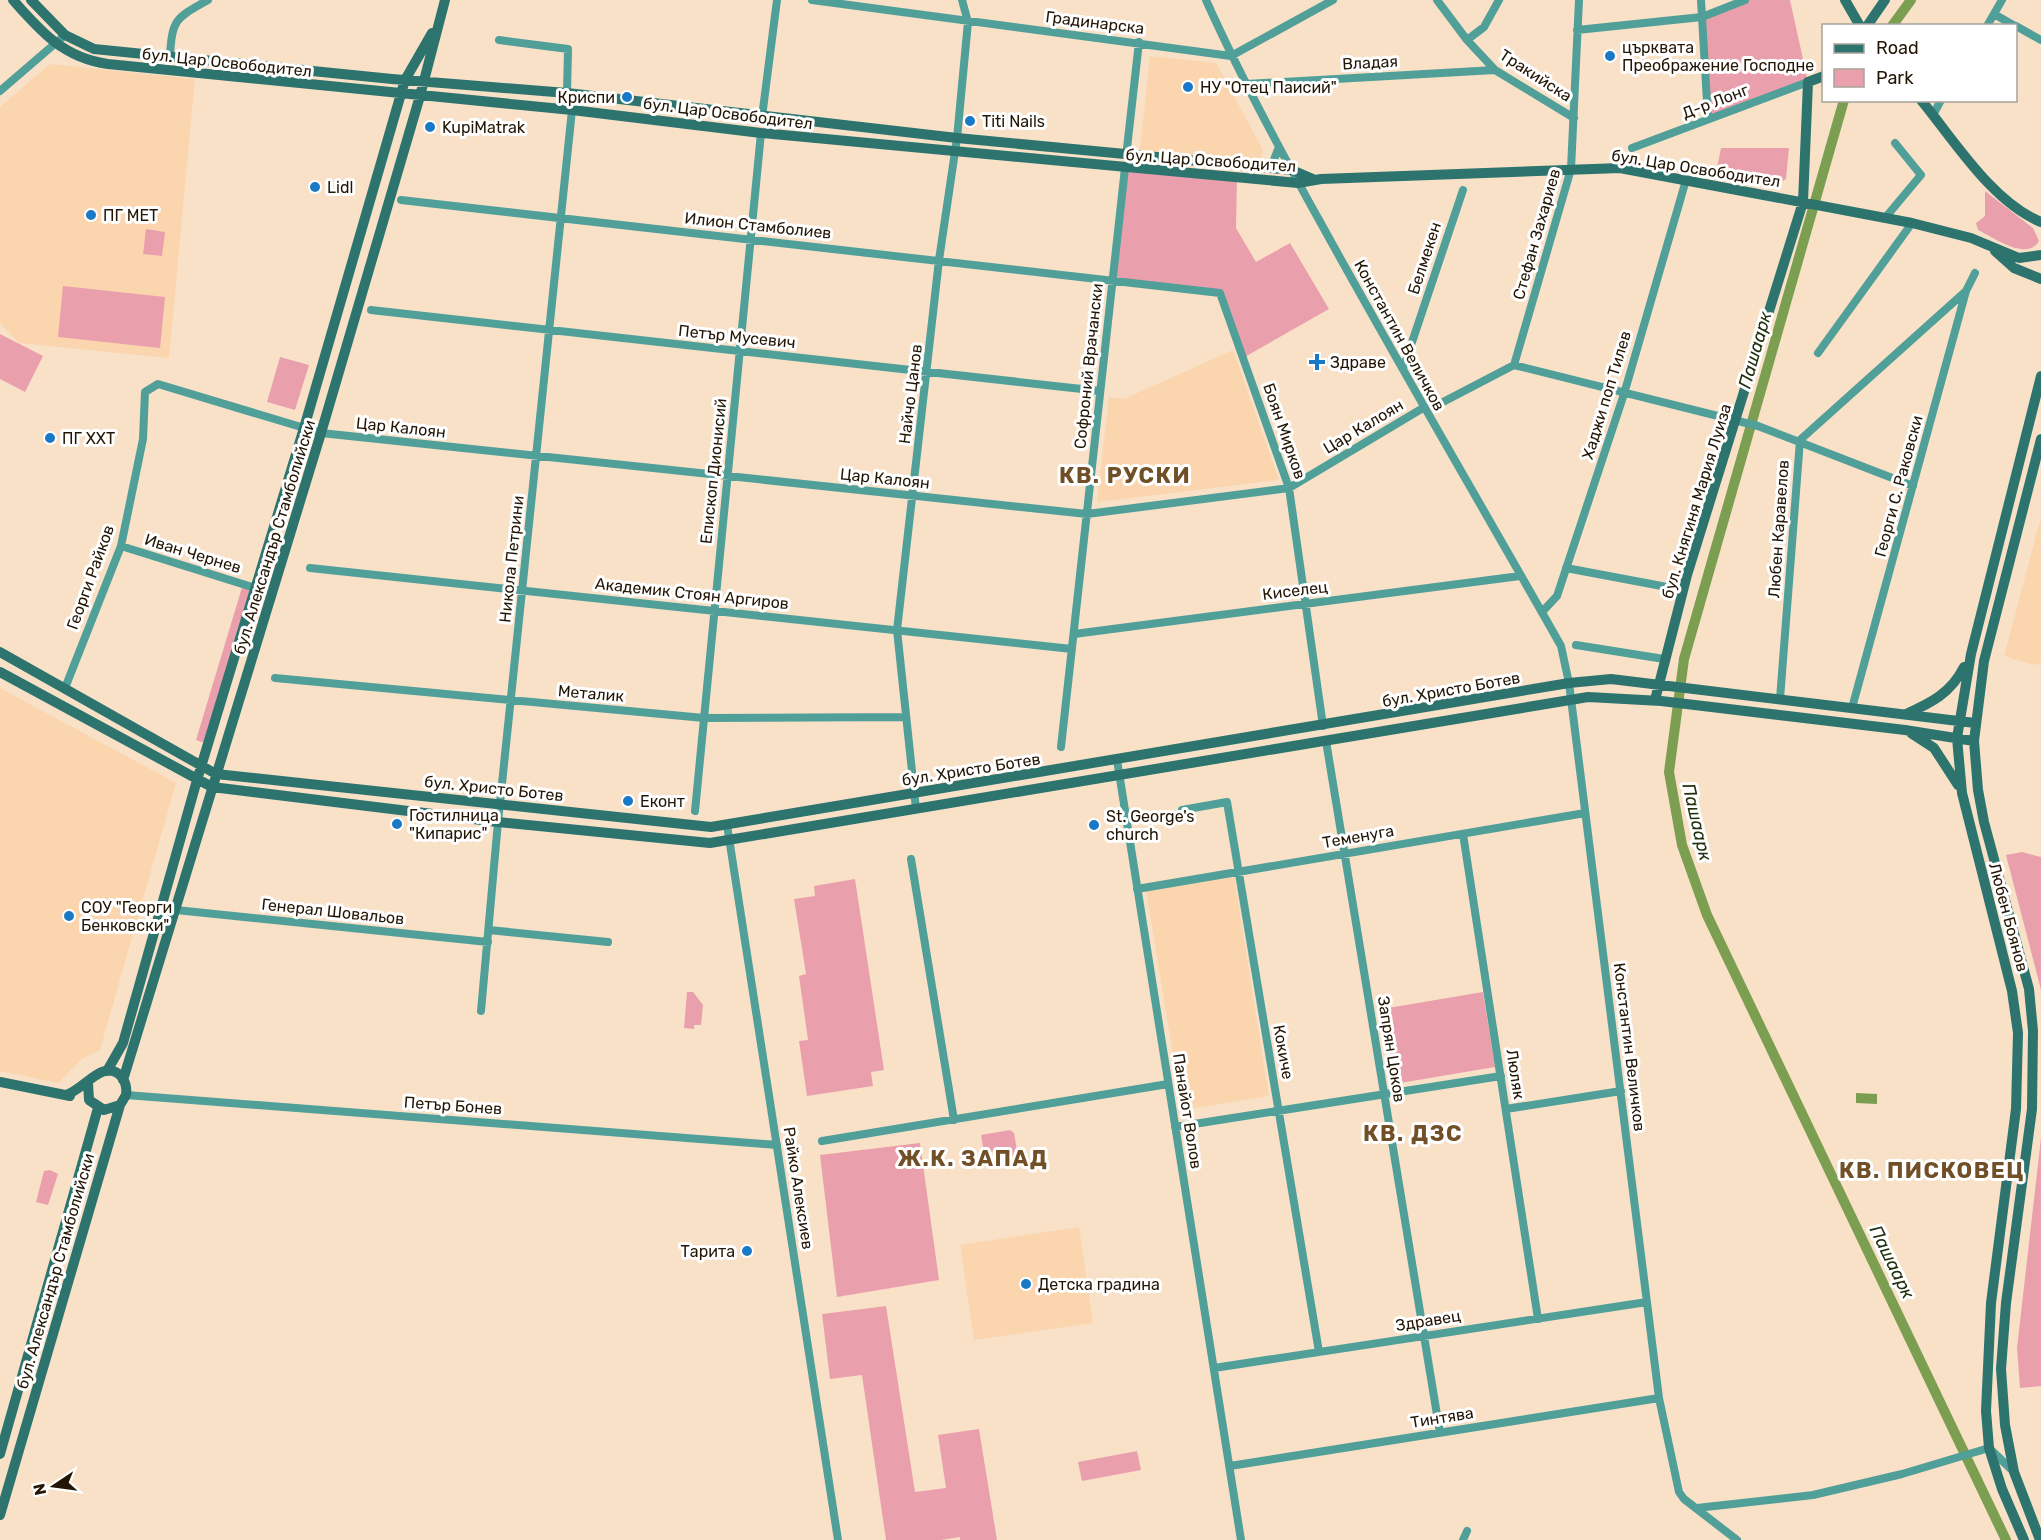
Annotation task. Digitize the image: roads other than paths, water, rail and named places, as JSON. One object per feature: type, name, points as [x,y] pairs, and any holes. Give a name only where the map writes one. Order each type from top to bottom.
[{"type":"street","name":"бул. Цар Освободител","points":[[14,0],[54,44],[79,58],[93,62],[572,110],[761,133],[1298,183],[1313,179],[1620,168],[1912,223],[1971,238],[1993,249],[2026,259],[2041,255]]},
{"type":"street","points":[[0,91],[65,35],[31,0]]},
{"type":"street","points":[[170,57],[174,23],[178,16],[195,3],[208,0]]},
{"type":"street","name":"бул. Александър Стамболийски","points":[[123,1080],[321,433],[420,96],[436,26],[445,0]]},
{"type":"street","points":[[762,117],[777,0]]},
{"type":"street","name":"Градинарска","points":[[812,0],[851,3],[968,22],[1139,42],[1231,56]]},
{"type":"street","name":"Найчо Цанов","points":[[916,809],[897,630],[939,260],[957,138],[968,22],[962,0]]},
{"type":"street","name":"Константин Величков","points":[[1206,0],[1231,56],[1298,183],[1423,408],[1561,646],[1569,683],[1659,1398],[1678,1492],[1737,1540]]},
{"type":"street","points":[[1231,56],[1320,3],[1333,0]]},
{"type":"street","name":"Тракийска","points":[[1437,0],[1467,40],[1495,70],[1574,118]]},
{"type":"street","points":[[1467,40],[1484,27],[1499,0]]},
{"type":"street","name":"Стефан Захариев","points":[[1514,365],[1571,169],[1579,0]]},
{"type":"street","points":[[1701,0],[1708,119]]},
{"type":"street","points":[[1577,30],[1702,17],[1745,0]]},
{"type":"street","points":[[1845,0],[1859,24]]},
{"type":"street","points":[[1868,24],[1885,0]]},
{"type":"street","points":[[1988,24],[2002,0]]},
{"type":"street","points":[[1994,14],[2012,24]]},
{"type":"street","name":"бул. Александър Стамболийски","points":[[106,1071],[123,1043],[197,780],[304,428],[405,80],[436,26]]},
{"type":"street","points":[[2017,27],[2041,40]]},
{"type":"street","name":"бул. Цар Освободител","points":[[65,35],[94,49],[405,80],[567,93],[957,138],[1264,167],[1292,170],[1313,179]]},
{"type":"street","points":[[499,40],[568,49],[567,93]]},
{"type":"street","points":[[1127,148],[1139,42]]},
{"type":"street","name":"Владая","points":[[1246,84],[1495,70]]},
{"type":"street","points":[[1808,82],[1822,77]]},
{"type":"street","name":"Д-р Лонг","points":[[1632,148],[1808,82]]},
{"type":"street","name":"бул. Княгиня Мария Луиза","points":[[1658,700],[1664,658],[1683,590],[1803,202],[1808,82]]},
{"type":"street","points":[[1923,102],[1997,192],[2036,220],[2041,229]]},
{"type":"street","points":[[1933,115],[1940,102]]},
{"type":"street","name":"Никола Петрини","points":[[481,1011],[498,822],[572,110]]},
{"type":"street","name":"Епископ Дионисий","points":[[695,812],[761,133]]},
{"type":"street","points":[[1885,218],[1921,175],[1895,143]]},
{"type":"street","points":[[1264,167],[1273,162],[1280,147]]},
{"type":"street","name":"Софроний Врачански","points":[[1061,747],[1125,168]]},
{"type":"street","name":"Хаджи поп Тилев","points":[[1542,612],[1557,596],[1624,394],[1686,180]]},
{"type":"street","name":"Белмекен","points":[[1403,369],[1463,190]]},
{"type":"street","name":"Илион Стамболиев","points":[[400,200],[1113,280]]},
{"type":"street","points":[[1818,353],[1912,223]]},
{"type":"street","name":"бул. Цар Освободител","points":[[1993,249],[2014,268],[2041,279]]},
{"type":"street","name":"Георги С. Раковски","points":[[1852,708],[1966,291],[1975,273]]},
{"type":"street","name":"Боян Мирков","points":[[1113,280],[1220,293],[1289,488],[1323,726]]},
{"type":"street","name":"Любен Каравелов","points":[[1780,699],[1800,441],[1966,291]]},
{"type":"street","name":"Петър Мусевич","points":[[371,310],[1100,391]]},
{"type":"street","points":[[1443,402],[1514,365],[1736,420],[1800,441],[1913,486]]},
{"type":"street","name":"Любен Боянов","points":[[2024,1540],[2002,1489],[1989,1448],[1987,1370],[1991,1304],[2019,1069],[2017,1023],[2012,991],[1962,793],[1957,738],[1958,721],[1971,654],[2041,376]]},
{"type":"street","name":"Георги Райков","points":[[65,688],[121,546],[143,439],[145,392],[150,386],[158,384],[304,428]]},
{"type":"street","name":"Цар Калоян","points":[[304,428],[321,433],[1087,514],[1289,488],[1423,408]]},
{"type":"street","name":"Любен Боянов","points":[[2040,1540],[2014,1472],[2005,1425],[2001,1369],[2023,1163],[2032,1109],[2035,1068],[2029,989],[1984,822],[1978,789],[1974,741],[1984,661],[2041,439]]},
{"type":"street","name":"Иван Чернев","points":[[121,546],[255,588]]},
{"type":"street","name":"Академик Стоян Аргиров","points":[[310,568],[1072,649]]},
{"type":"street","points":[[1566,568],[1683,590]]},
{"type":"street","name":"Киселец","points":[[1074,634],[1520,576]]},
{"type":"street","points":[[1576,645],[1664,658]]},
{"type":"street","name":"бул. Христо Ботев","points":[[0,652],[216,774],[693,826],[727,825],[1569,683],[1611,679],[1660,683],[1975,723]]},
{"type":"street","points":[[1904,715],[1944,694],[1958,680],[1971,654]]},
{"type":"street","name":"бул. Христо Ботев","points":[[0,672],[212,787],[498,822],[691,842],[729,841],[1571,699],[1606,696],[1685,703],[1905,730],[1974,741]]},
{"type":"street","name":"Металик","points":[[275,678],[704,718],[906,717]]},
{"type":"street","points":[[1905,730],[1934,748],[1948,767],[1962,793]]},
{"type":"street","name":"Запрян Цоков","points":[[1326,741],[1440,1433]]},
{"type":"street","name":"Панайот Волов","points":[[1117,760],[1241,1540]]},
{"type":"street","name":"Кокиче","points":[[1182,810],[1227,802],[1320,1352]]},
{"type":"street","name":"Теменуга","points":[[1137,889],[1585,813]]},
{"type":"street","name":"Райко Алексиев","points":[[727,825],[838,1540]]},
{"type":"street","name":"Люляк","points":[[1463,834],[1538,1319]]},
{"type":"street","points":[[910,859],[954,1119]]},
{"type":"street","name":"Генерал Шовальов","points":[[176,909],[488,942]]},
{"type":"street","points":[[489,930],[608,942]]},
{"type":"street","points":[[0,1082],[66,1095],[110,1110],[120,1105],[126,1095],[123,1080],[116,1073],[106,1071],[95,1074],[88,1083],[66,1095]]},
{"type":"street","points":[[1175,1127],[1501,1076]]},
{"type":"street","points":[[88,1083],[94,1104]]},
{"type":"street","points":[[822,1141],[1168,1084]]},
{"type":"street","points":[[1506,1109],[1620,1091]]},
{"type":"street","name":"Петър Бонев","points":[[126,1095],[777,1145]]},
{"type":"street","name":"бул. Александър Стамболийски","points":[[0,1454],[94,1104]]},
{"type":"street","name":"бул. Александър Стамболийски","points":[[0,1515],[120,1105]]},
{"type":"street","points":[[2008,1161],[2023,1163]]},
{"type":"street","name":"Здравец","points":[[1214,1368],[1647,1302]]},
{"type":"street","name":"Тинтява","points":[[1230,1467],[1659,1398]]},
{"type":"street","points":[[1697,1508],[1813,1495],[1989,1448],[2014,1472]]},
{"type":"street","points":[[1463,1540],[1467,1531]]},
{"type":"waterway","name":"Пашаарк","points":[[1893,24],[1911,0]]},
{"type":"waterway","name":"Пашаарк","points":[[1843,102],[1684,659],[1669,772],[1682,845],[1707,915],[2006,1540]]},
{"type":"place","name":"църквата Преображение Господне","points":[[1610,56]]},
{"type":"place","name":"НУ \"Отец Паисий\"","points":[[1188,87]]},
{"type":"place","name":"Криспи","points":[[627,97]]},
{"type":"place","name":"Titi Nails","points":[[970,121]]},
{"type":"place","name":"KupiMatrak","points":[[430,127]]},
{"type":"place","name":"Lidl","points":[[315,187]]},
{"type":"place","name":"ПГ МЕТ","points":[[91,215]]},
{"type":"place","name":"Здраве","points":[[1317,362]]},
{"type":"place","name":"ПГ ХХТ","points":[[50,438]]},
{"type":"place","name":"Еконт","points":[[628,801]]},
{"type":"place","name":"Гостилница \"Кипарис\"","points":[[397,824]]},
{"type":"place","name":"St. George's church","points":[[1094,825]]},
{"type":"place","name":"СОУ \"Георги Бенковски\"","points":[[69,916]]},
{"type":"place","name":"Тарита","points":[[747,1251]]},
{"type":"place","name":"Детска градина","points":[[1026,1284]]},
{"type":"district","name":"КВ. РУСКИ","points":[[1125,475]]},
{"type":"district","name":"КВ. ДЗС","points":[[1413,1133]]},
{"type":"district","name":"Ж.К. ЗАПАД","points":[[973,1158]]},
{"type":"district","name":"КВ. ПИСКОВЕЦ","points":[[1932,1170]]}]
